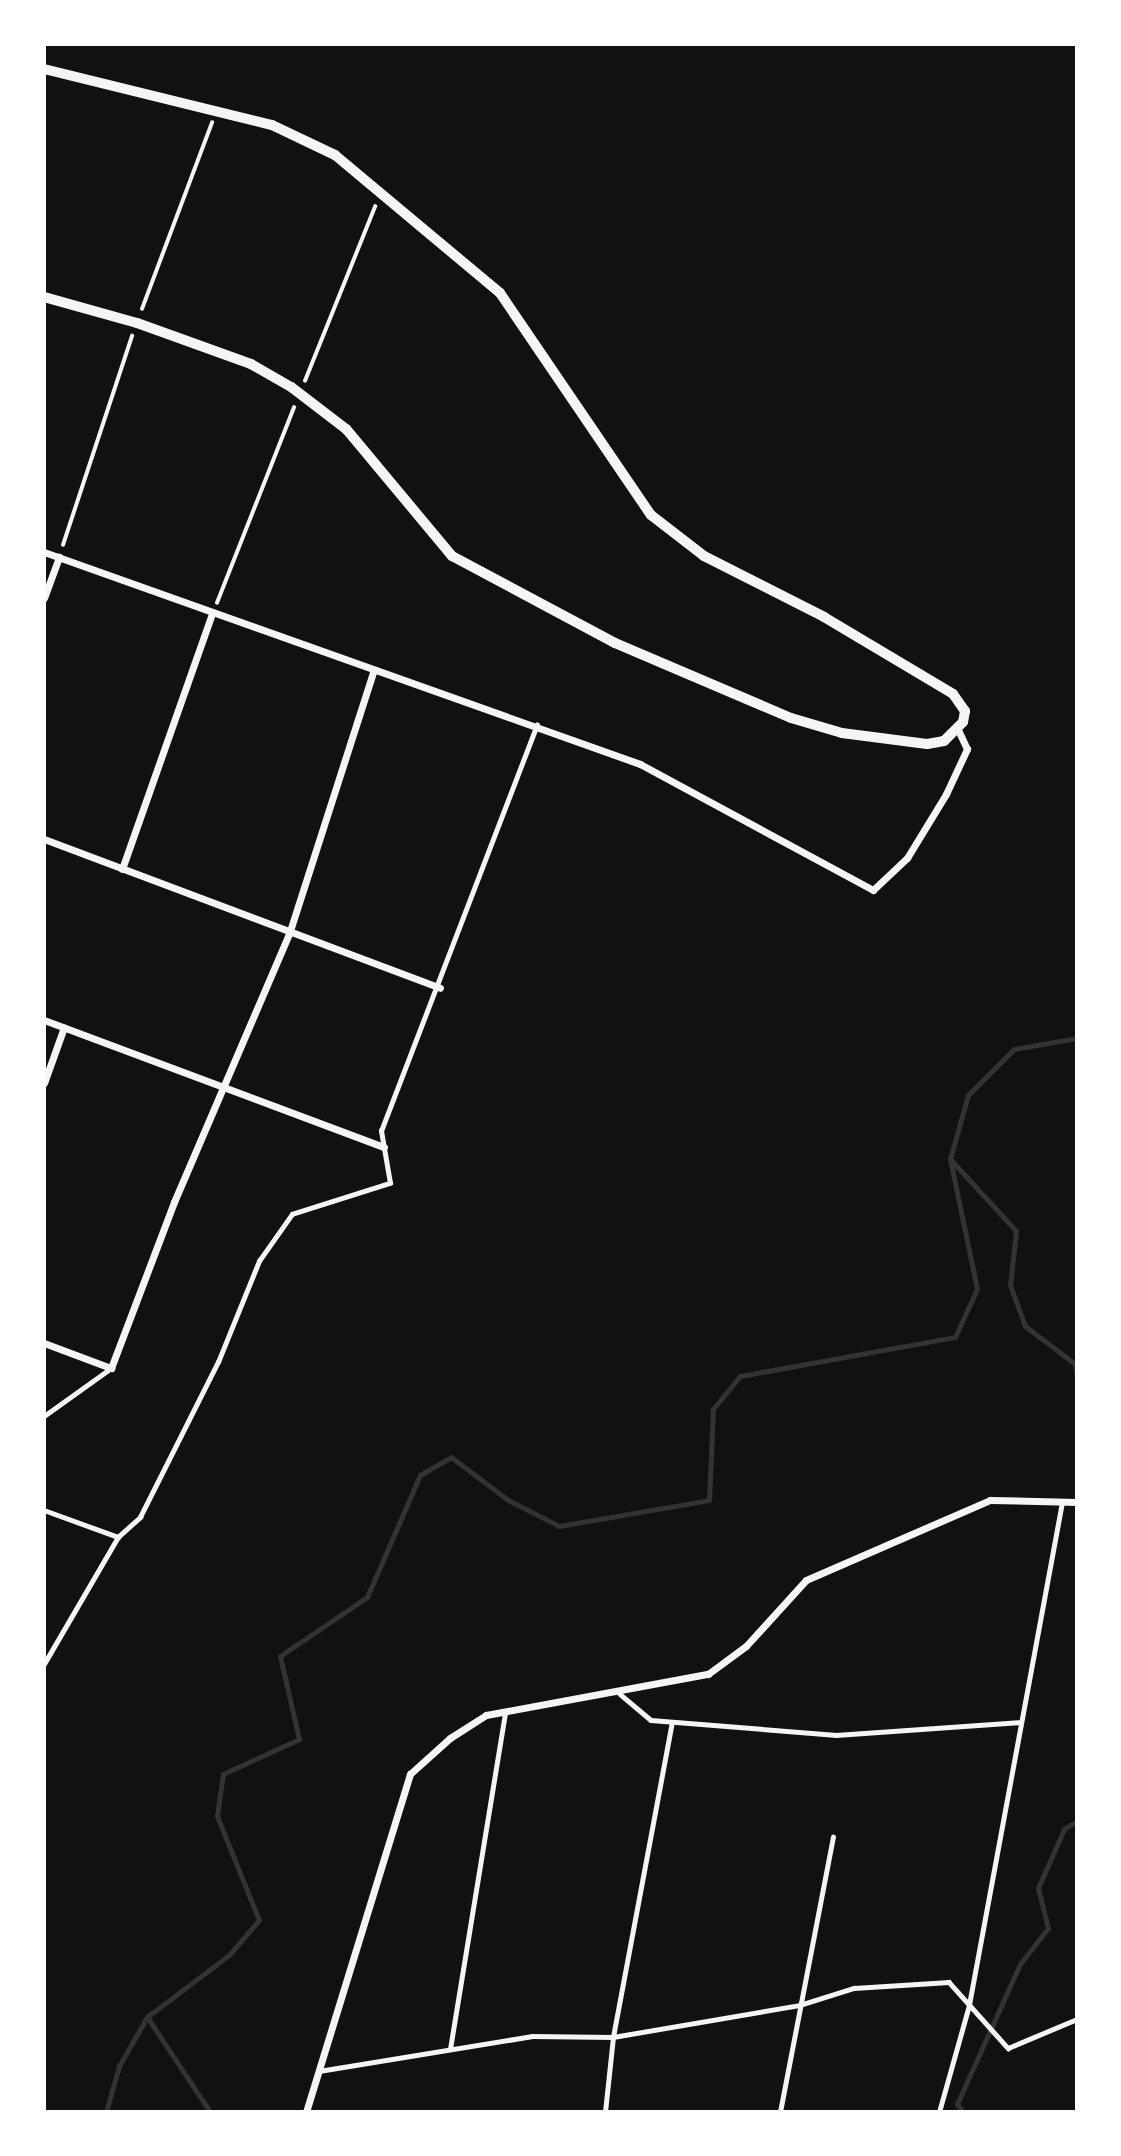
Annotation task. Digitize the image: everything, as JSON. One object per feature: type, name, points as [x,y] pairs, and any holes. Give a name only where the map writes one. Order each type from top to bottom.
[{"type":"street","points":[[44,69],[272,125],[356,170],[500,293],[651,516],[704,555],[824,617],[953,694],[965,711],[958,730],[927,744],[842,733],[791,719],[615,643],[452,556],[346,429],[292,387],[162,332],[44,297]]},
{"type":"street","points":[[44,552],[373,673],[537,725],[640,764],[873,890],[907,858],[946,794],[967,748],[958,730]]},
{"type":"street","points":[[44,598],[59,557]]},
{"type":"street","points":[[122,869],[212,614]]},
{"type":"street","points":[[44,1343],[111,1368],[225,1082],[289,934],[373,673]]},
{"type":"street","points":[[44,839],[289,934],[440,988]]},
{"type":"street","points":[[44,1020],[225,1082],[384,1147]]},
{"type":"street","points":[[44,1083],[64,1027]]},
{"type":"street","points":[[306,2112],[410,1774],[450,1738],[486,1715],[620,1694],[708,1674],[818,1575],[990,1500],[1077,1502]]},
{"type":"lane","points":[[44,1664],[118,1537],[140,1517],[218,1362],[259,1261],[292,1214],[390,1183],[381,1132],[440,988],[537,725]]},
{"type":"lane","points":[[44,1416],[111,1368]]},
{"type":"lane","points":[[939,2112],[969,2005],[1062,1502]]},
{"type":"lane","points":[[44,1510],[118,1537]]},
{"type":"lane","points":[[620,1694],[651,1720],[836,1735],[1021,1722]]},
{"type":"lane","points":[[450,2049],[505,1712]]},
{"type":"lane","points":[[606,2112],[613,2037],[672,1722]]},
{"type":"lane","points":[[780,2112],[833,1837]]},
{"type":"lane","points":[[318,2071],[532,2036],[613,2037],[800,2005],[854,1987],[949,1982],[1007,2048],[1077,2018]]},
{"type":"waterway","points":[[106,2112],[119,2066],[147,2017],[229,1955],[259,1920],[217,1816],[223,1774],[299,1739],[280,1656],[367,1597],[420,1475],[451,1457],[508,1500],[559,1526],[709,1500],[713,1409],[740,1376],[955,1337],[977,1289],[950,1159],[968,1095],[1014,1049],[1077,1038]]},
{"type":"waterway","points":[[951,1160],[1016,1231],[1010,1285],[1025,1326],[1075,1364],[1077,1376]]},
{"type":"waterway","points":[[963,2112],[957,2104],[1020,1964],[1048,1928],[1038,1888],[1064,1829],[1077,1821]]},
{"type":"waterway","points":[[147,2017],[210,2112]]}]
